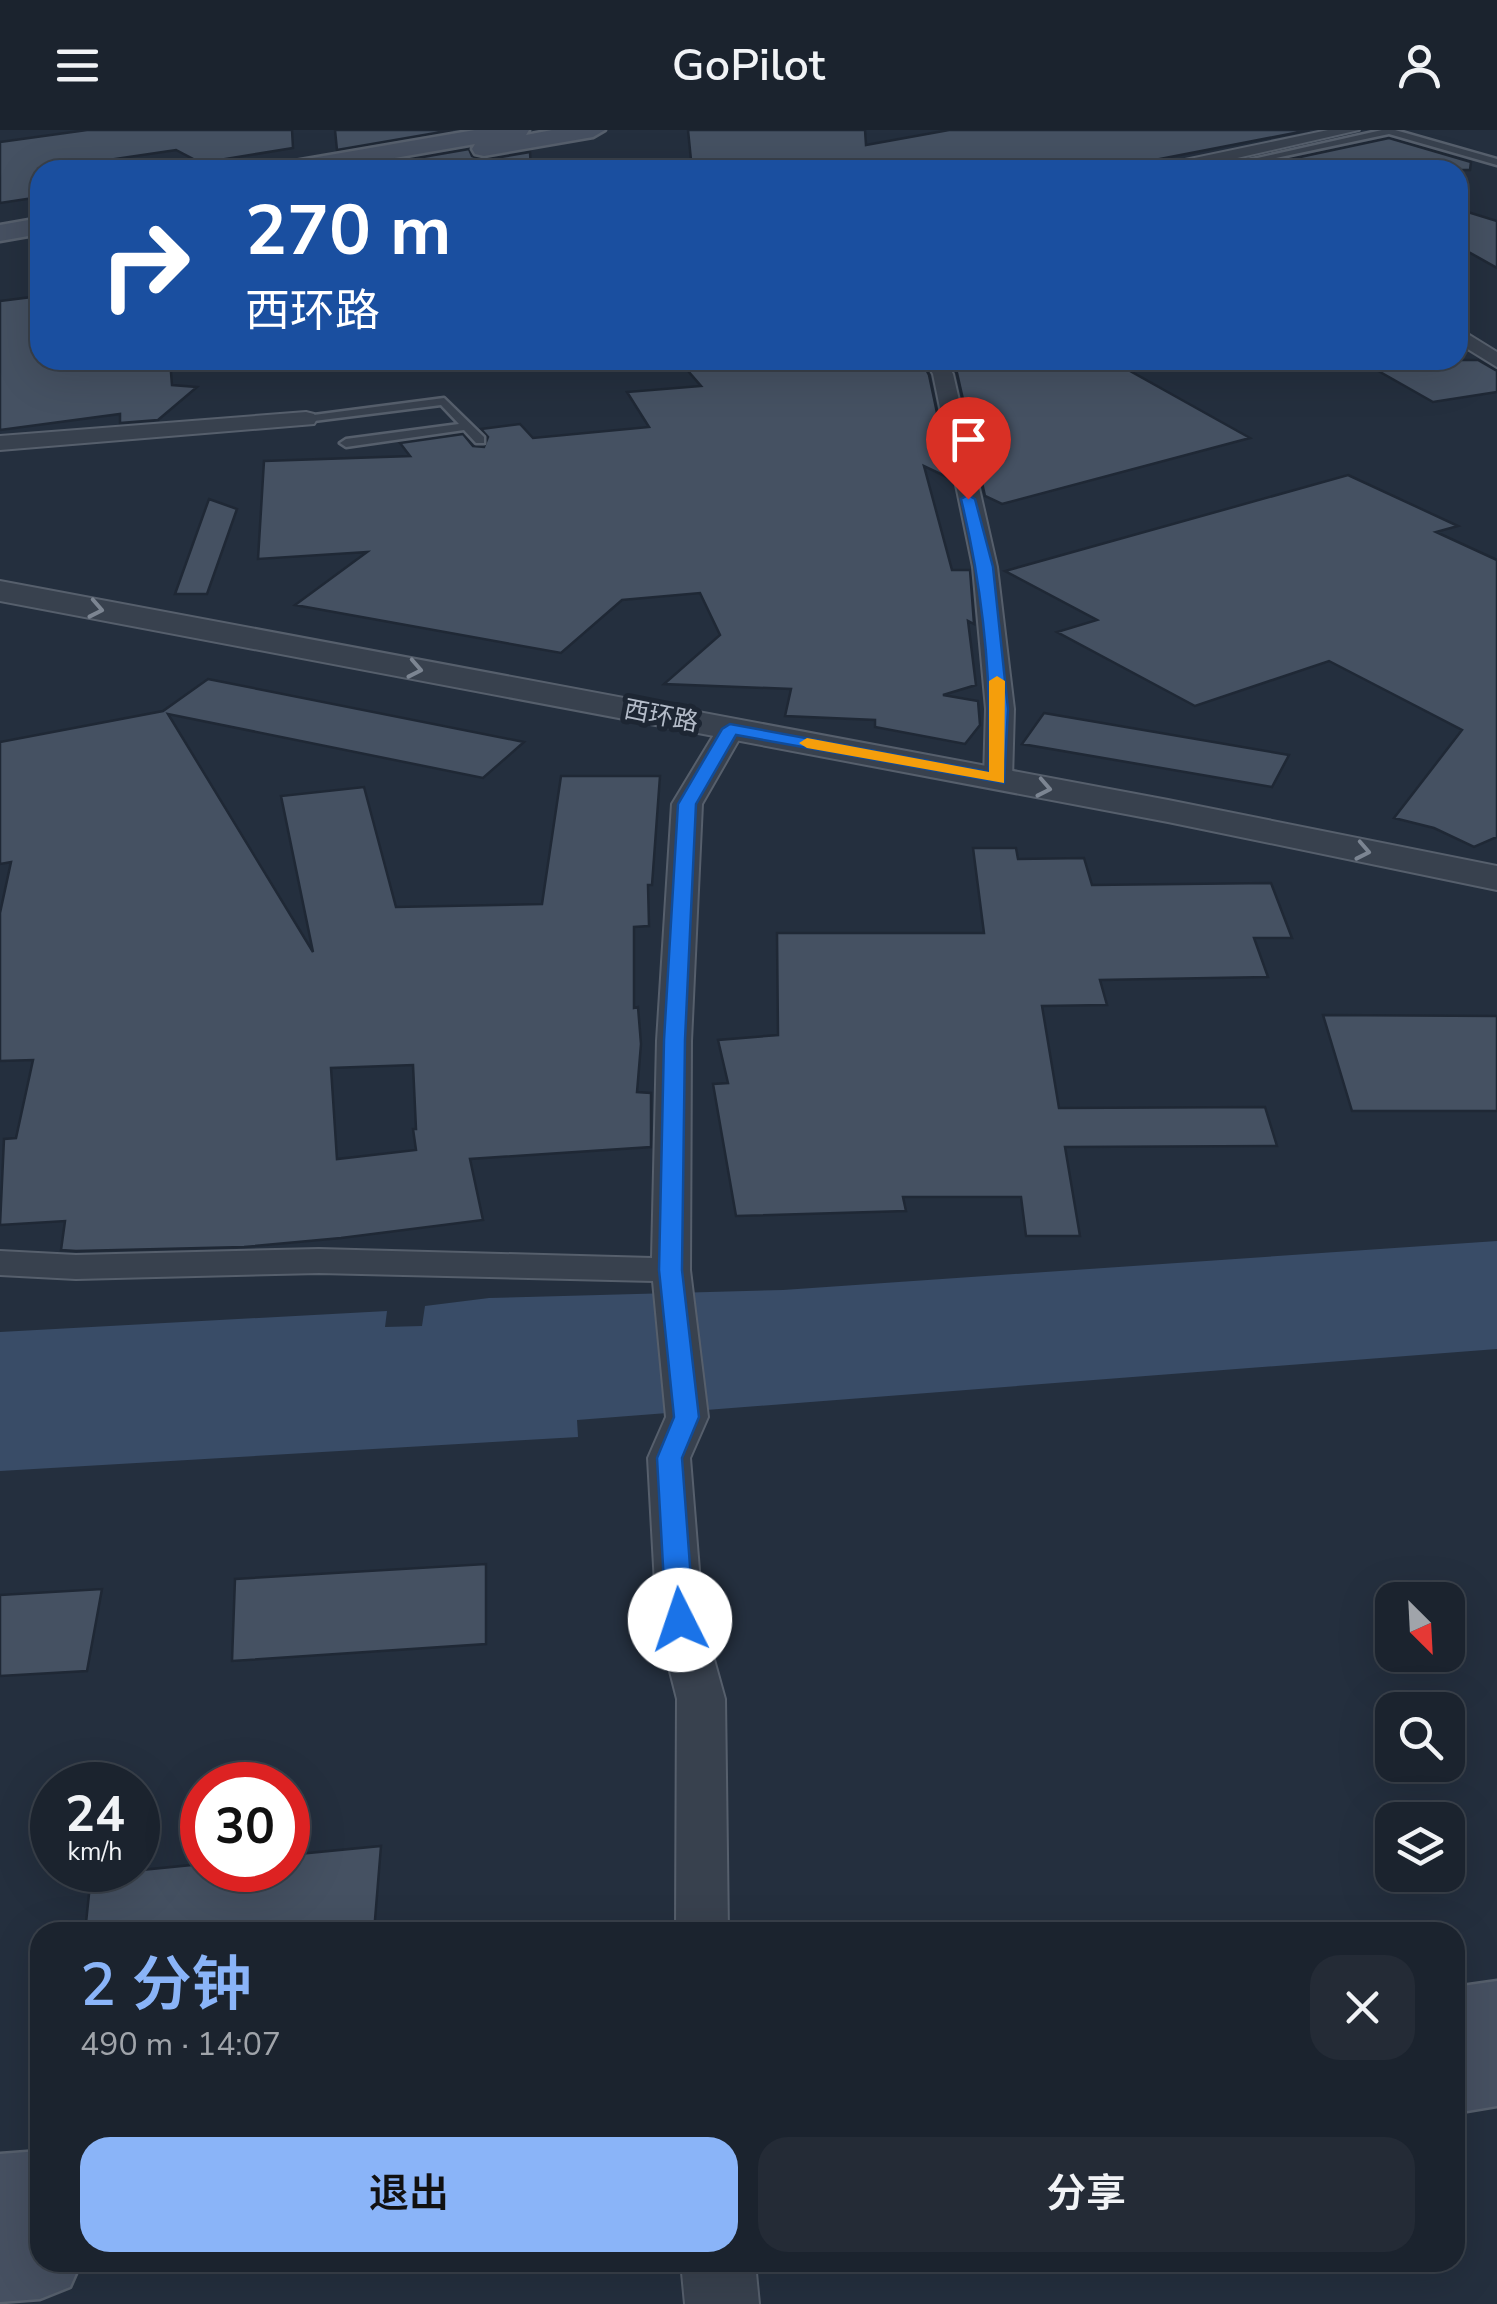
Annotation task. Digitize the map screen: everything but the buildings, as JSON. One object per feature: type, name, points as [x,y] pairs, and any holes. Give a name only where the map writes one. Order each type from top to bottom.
[{"type":"main road","points":[[342,160],[517,130]]},
{"type":"main road","points":[[420,160],[592,130]]},
{"type":"main road","points":[[0,218],[30,214]]},
{"type":"main road","points":[[0,233],[30,228]]},
{"type":"main road","points":[[1465,2019],[1497,2014]]},
{"type":"main road","points":[[1465,2076],[1497,2071]]},
{"type":"main road","points":[[0,2192],[30,2190]]},
{"type":"main road","points":[[0,2262],[30,2259]]},
{"type":"street","points":[[1223,160],[1350,130]]},
{"type":"street","points":[[1468,341],[1497,360]]},
{"type":"street","points":[[941,370],[986,567],[1000,709],[998,779]]},
{"type":"street","points":[[0,443],[306,419]]},
{"type":"street","name":"西环路","points":[[0,591],[998,779],[1497,878]]},
{"type":"street","points":[[702,1922],[701,1699],[680,1620],[670,1458],[687,1417],[671,1270],[674,1040],[687,804],[730,729]]},
{"type":"street","points":[[0,1263],[76,1267],[319,1261],[671,1270]]},
{"type":"street","points":[[719,2272],[722,2304]]},
{"type":"lane","points":[[1254,160],[1388,131],[1497,162]]},
{"type":"lane","points":[[306,419],[444,401],[480,440]]},
{"type":"lane","points":[[346,443],[467,426]]},
{"type":"lane","points":[[379,438],[392,454]]},
{"type":"water","points":[[1497,1241],[1497,1349],[577,1420],[578,1437],[0,1471],[0,1332],[387,1311],[385,1327],[422,1326],[425,1306],[489,1298],[783,1290]]},
{"type":"slow traffic","points":[[807,743],[998,779],[997,681]]},
{"type":"route","points":[[680,1620],[670,1458],[687,1417],[671,1270],[674,1040],[687,804],[730,729],[998,779],[1000,709],[986,567],[968,499]]}]
